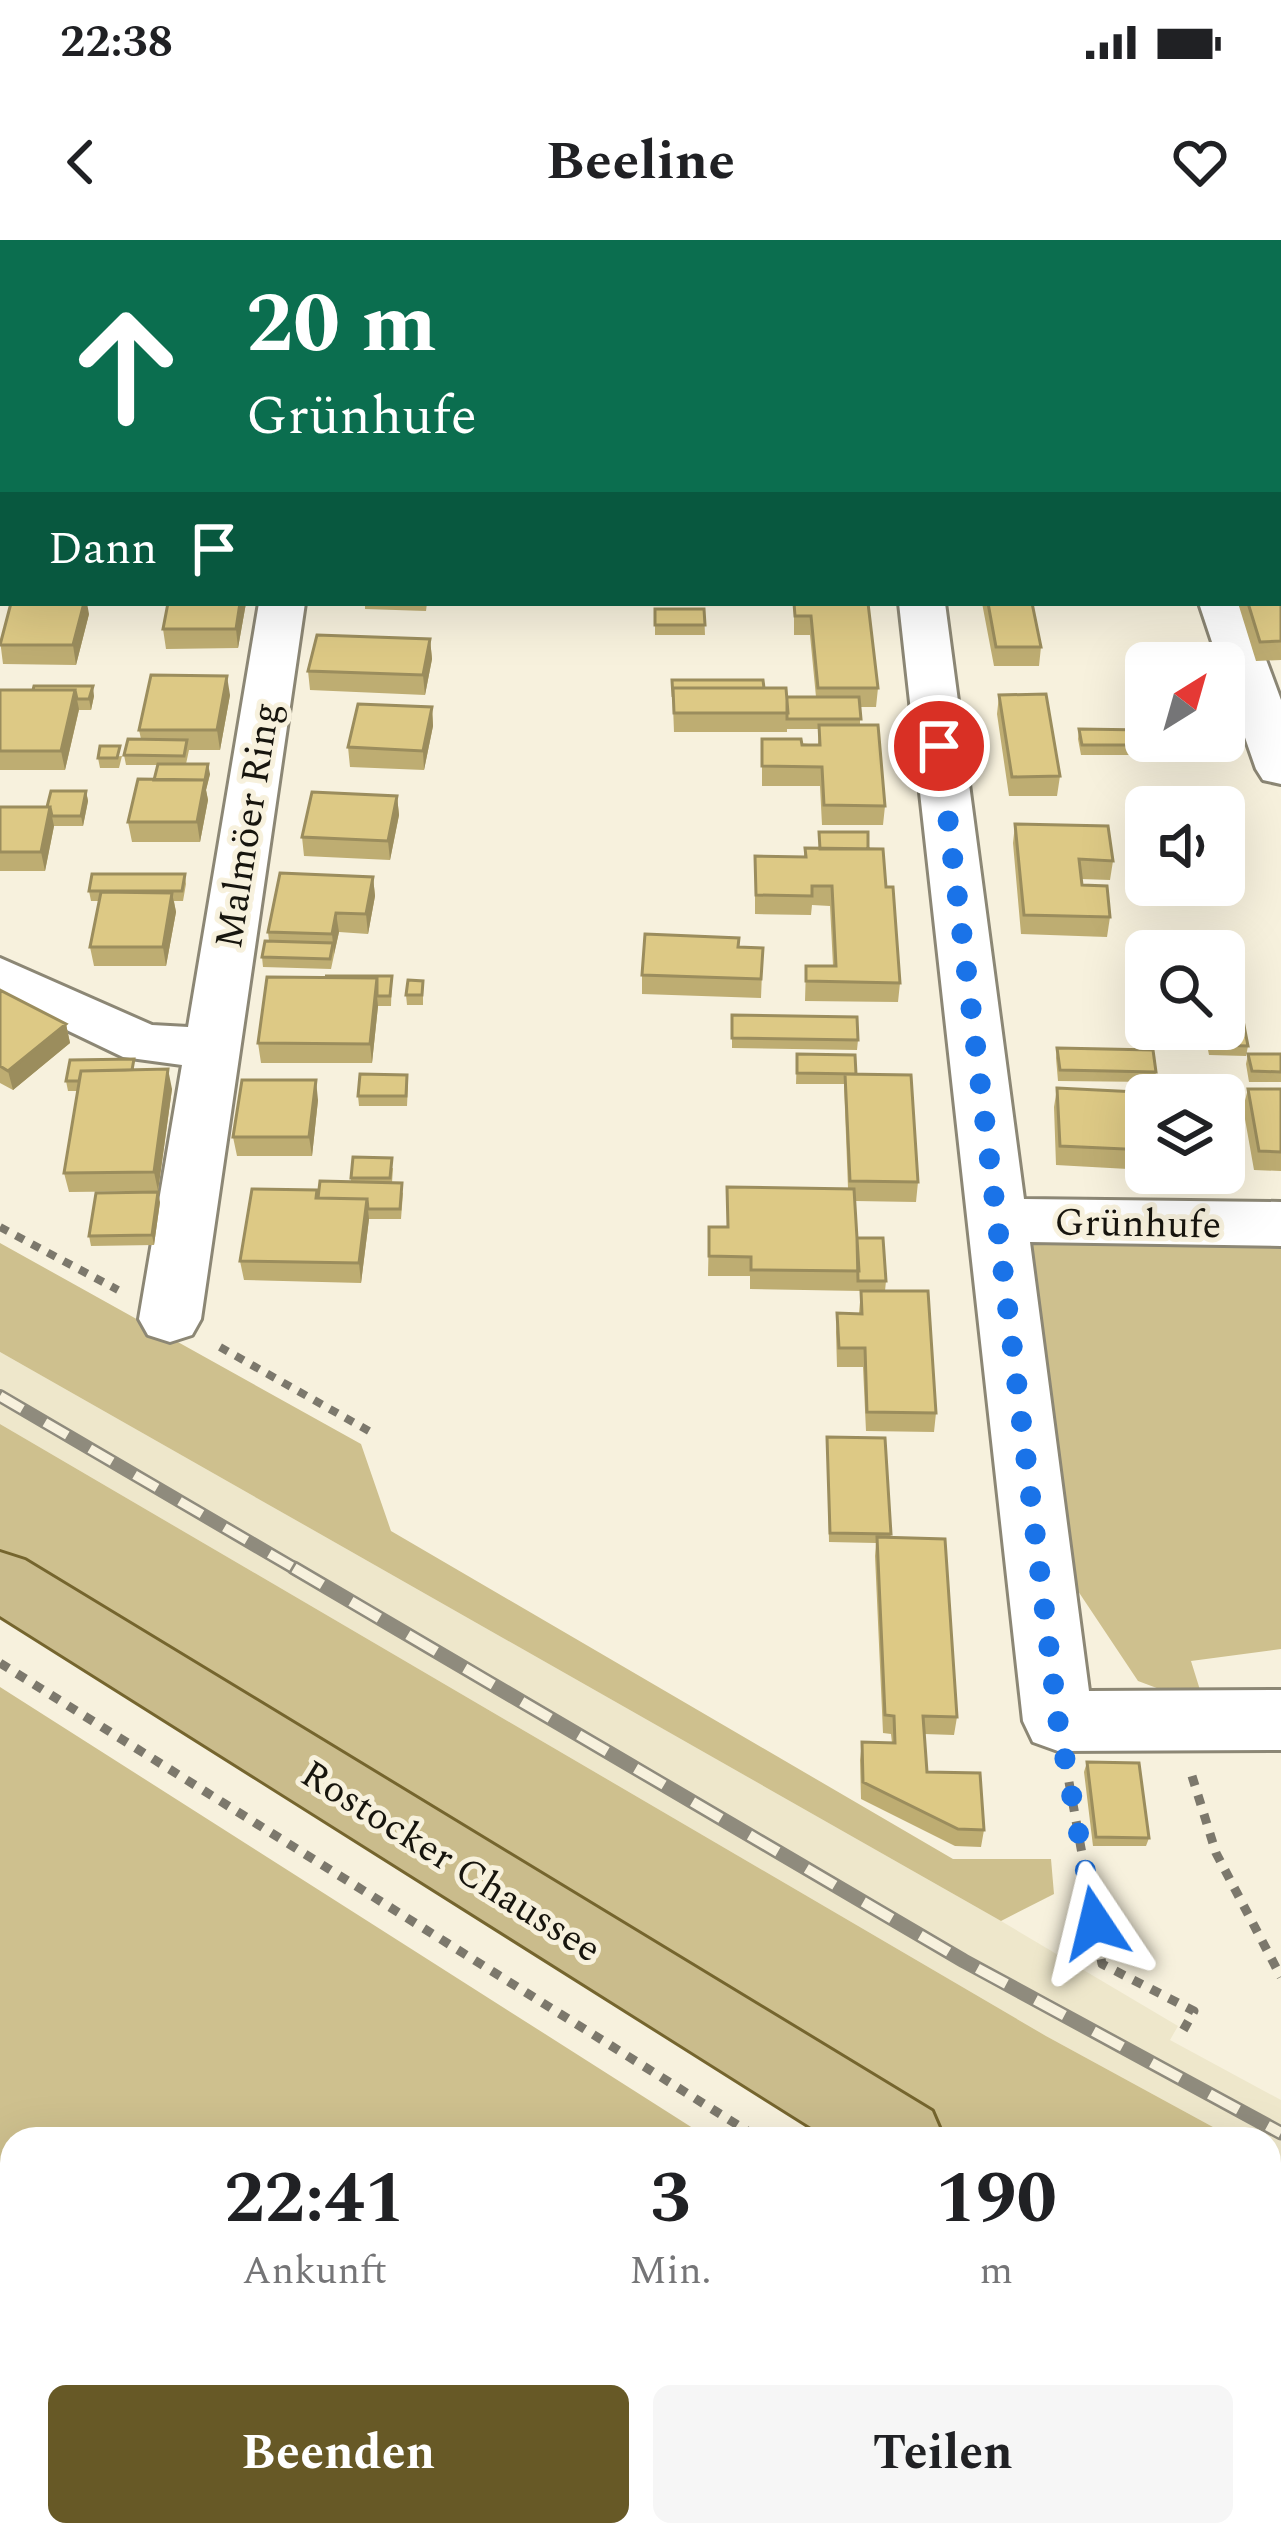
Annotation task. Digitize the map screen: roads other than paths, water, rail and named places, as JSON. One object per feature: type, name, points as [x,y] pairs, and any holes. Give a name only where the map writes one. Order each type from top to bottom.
[{"type":"main road","name":"Rostocker Chaussee","points":[[0,1580],[884,2127]]},
{"type":"street","name":"Malmöer Ring","points":[[170,1319],[282,606]]},
{"type":"street","name":"Grünhufe","points":[[922,606],[1058,1721],[1281,1720]]},
{"type":"street","points":[[1223,606],[1281,769]]},
{"type":"street","points":[[0,976],[143,1044],[209,1047]]},
{"type":"street","name":"Grünhufe","points":[[996,1220],[1281,1224]]},
{"type":"railway","points":[[0,1396],[299,1571]]},
{"type":"railway","points":[[294,1568],[964,1961],[1270,2127]]}]
